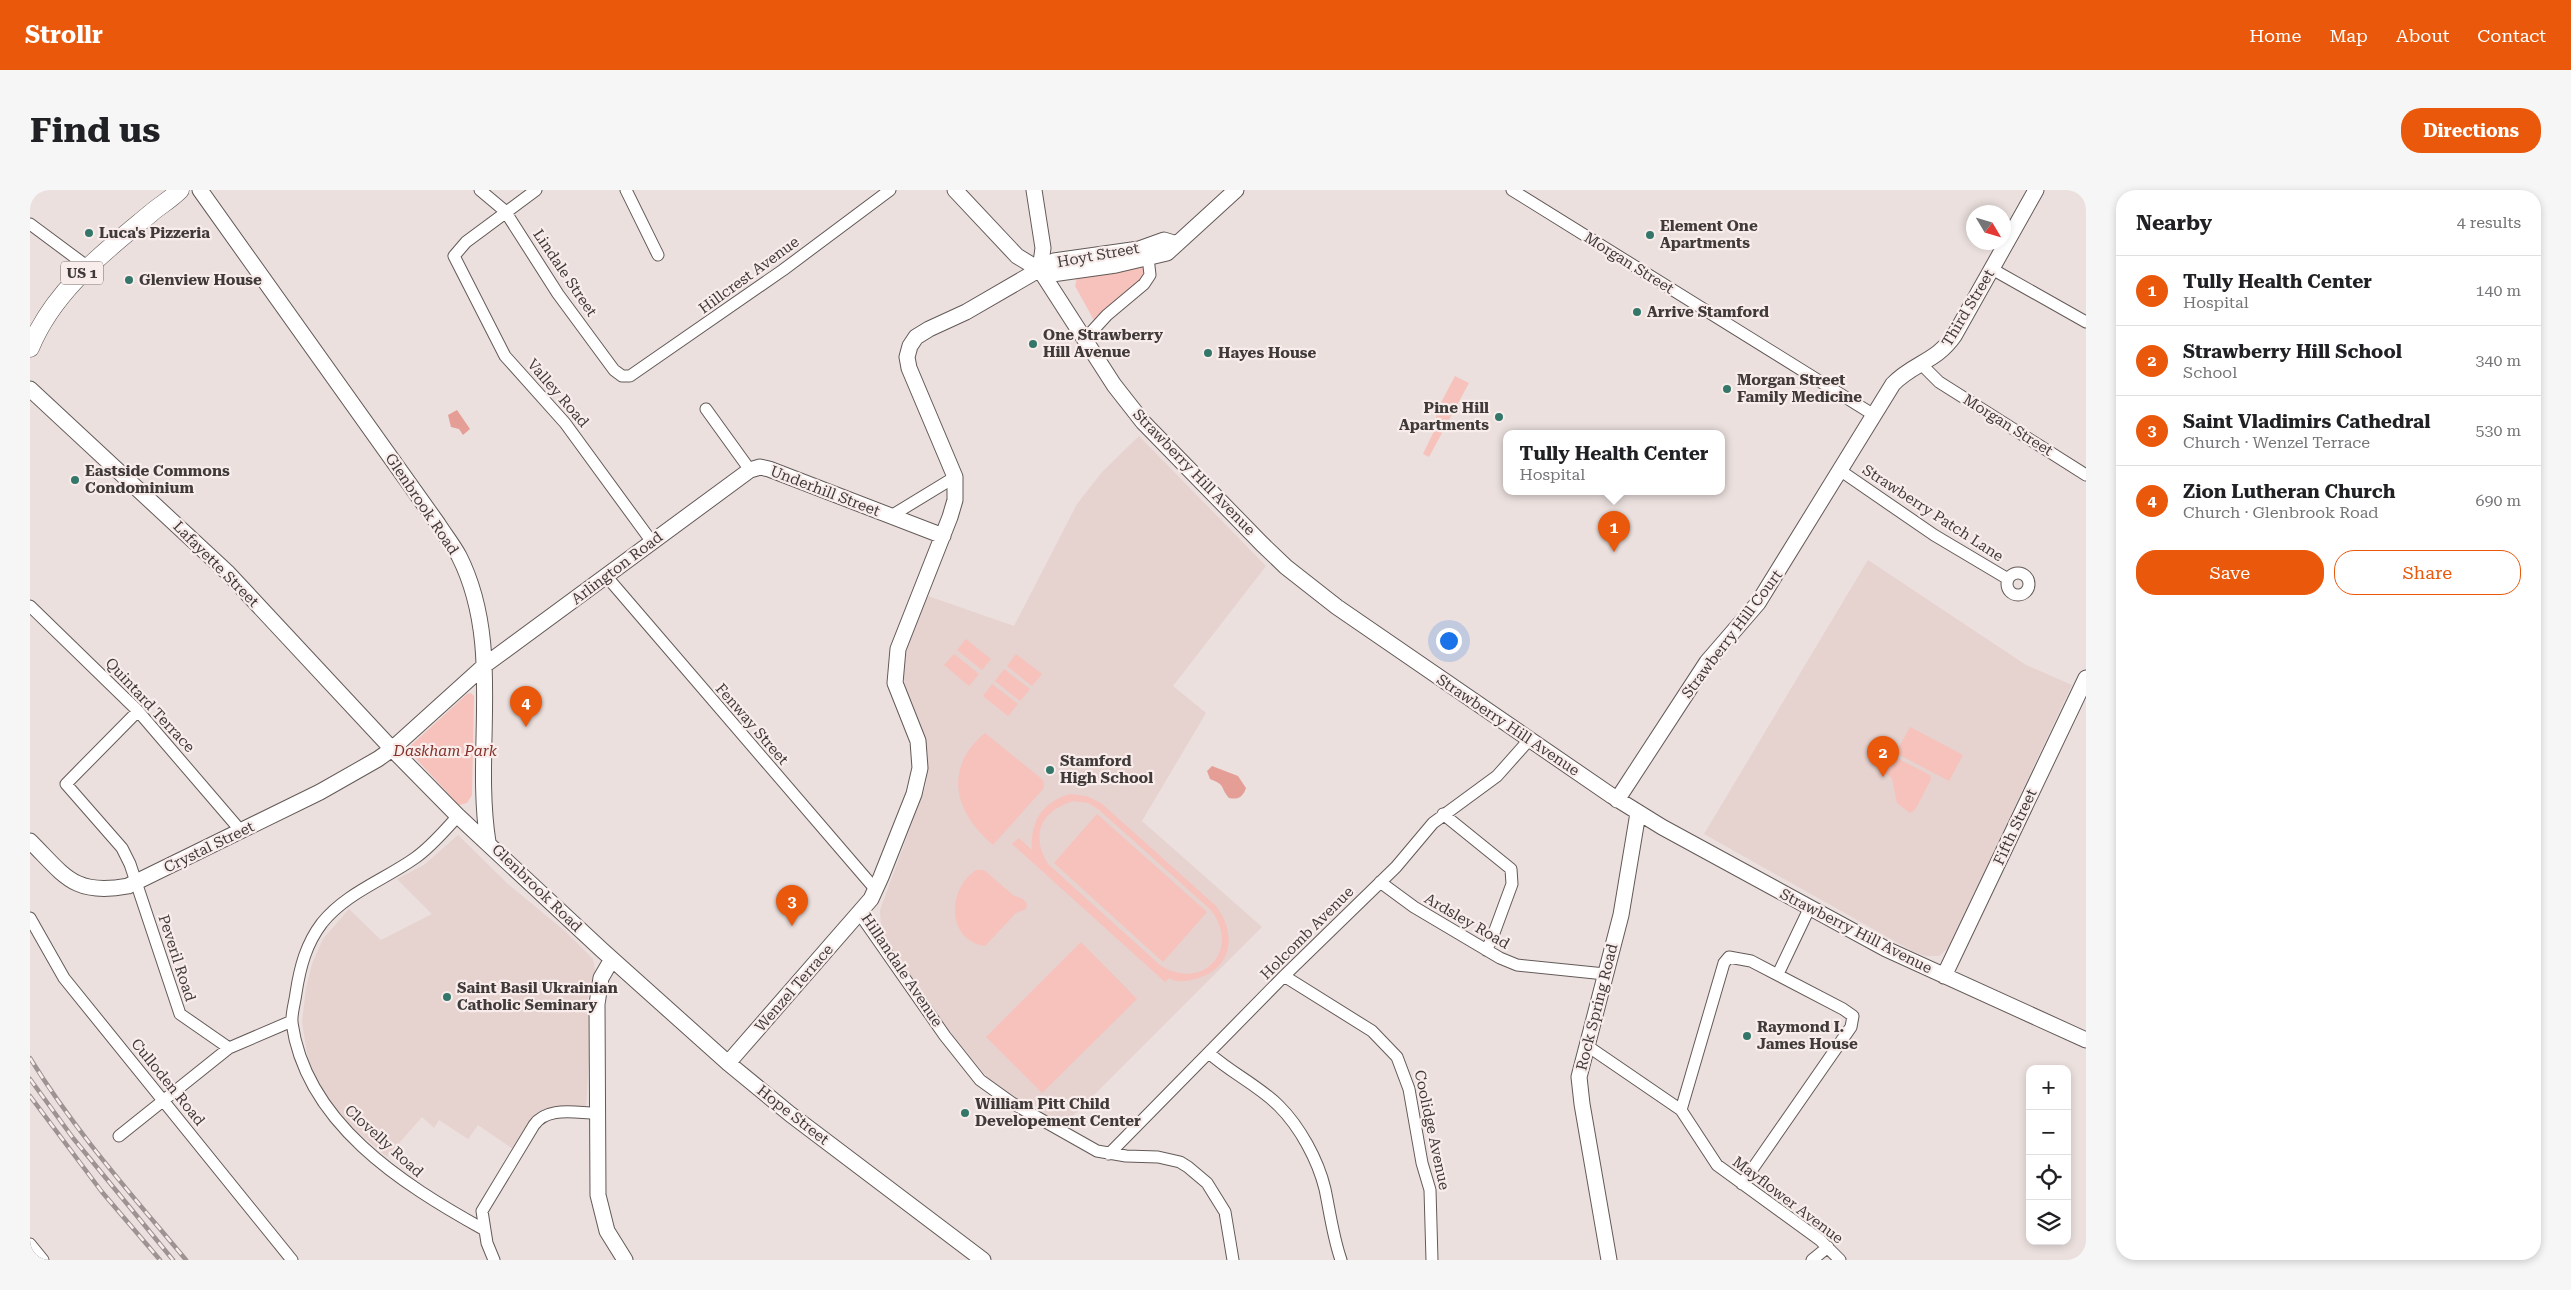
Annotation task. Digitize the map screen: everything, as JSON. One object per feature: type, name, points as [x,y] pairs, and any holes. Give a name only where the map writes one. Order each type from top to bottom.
[{"type":"main road","name":"US 1","points":[[150,213],[164,190]]},
{"type":"main road","name":"US 1","points":[[30,348],[40,325],[58,299],[88,266],[150,213],[166,204],[180,190]]},
{"type":"street","name":"Glenbrook Road","points":[[200,190],[459,556],[477,608],[484,665],[483,810],[488,842],[612,959]]},
{"type":"street","name":"Lindale Street","points":[[480,190],[505,211],[558,294],[614,370],[622,376]]},
{"type":"street","points":[[505,211],[536,190]]},
{"type":"street","points":[[626,190],[658,255]]},
{"type":"street","name":"Hillcrest Avenue","points":[[622,376],[636,374],[783,270],[890,190]]},
{"type":"street","points":[[955,190],[1017,256],[1040,270],[1043,248],[1034,190]]},
{"type":"street","name":"Hoyt Street","points":[[1040,270],[1052,274],[1070,272],[1167,253],[1236,190]]},
{"type":"street","name":"Morgan Street","points":[[1512,190],[1874,414]]},
{"type":"street","name":"Third Street","points":[[1921,364],[1938,355],[1951,341],[2036,190]]},
{"type":"street","name":"Valley Road","points":[[505,211],[466,242],[454,256],[505,356],[549,402],[652,542]]},
{"type":"street","points":[[30,224],[88,266]]},
{"type":"street","name":"Hoyt Street","points":[[1040,270],[1054,261],[1138,249],[1164,240],[1177,244]]},
{"type":"street","name":"Hoyt Street","points":[[1085,340],[1107,316],[1144,284],[1150,275],[1148,257]]},
{"type":"street","points":[[1992,269],[2086,322]]},
{"type":"street","name":"Strawberry Hill Avenue","points":[[1040,270],[1114,385],[1143,422],[1199,482],[1286,567],[1349,616],[1638,813],[1886,950],[2086,1040]]},
{"type":"street","name":"Hillandale Avenue","points":[[1040,270],[966,312],[928,329],[916,337],[910,346],[909,368],[955,477],[955,500],[896,657],[895,683],[918,742],[920,768],[914,794],[876,890],[859,912],[945,1036],[980,1080],[998,1094],[1080,1143],[1109,1154],[1171,1159],[1180,1162],[1198,1174],[1212,1190],[1225,1212],[1233,1260]]},
{"type":"street","points":[[1874,414],[1893,384],[1904,374],[1921,364]]},
{"type":"street","name":"Morgan Street","points":[[1921,364],[1939,382],[2086,475]]},
{"type":"street","name":"Lafayette Street","points":[[30,389],[228,573],[392,749],[458,816],[488,842]]},
{"type":"street","name":"Underhill Street","points":[[706,409],[750,470],[760,467],[769,468],[943,536]]},
{"type":"street","name":"Strawberry Hill Court","points":[[1617,800],[1707,662],[1758,603],[1841,471],[1874,414]]},
{"type":"street","name":"Arlington Road","points":[[392,749],[484,665],[607,577],[750,470]]},
{"type":"street","name":"Strawberry Patch Lane","points":[[1841,471],[1934,535],[2008,579]]},
{"type":"street","points":[[891,516],[955,477]]},
{"type":"street","name":"Fenway Street","points":[[607,577],[876,890]]},
{"type":"street","name":"Quintard Terrace","points":[[30,606],[138,710],[241,831]]},
{"type":"street","name":"Fifth Street","points":[[1944,976],[2086,678]]},
{"type":"street","name":"Peveril Road","points":[[138,710],[66,784],[122,848],[136,882],[180,1014],[229,1048]]},
{"type":"street","name":"Holcomb Avenue","points":[[1109,1154],[1284,976],[1380,882],[1443,814],[1497,776],[1529,740]]},
{"type":"street","name":"Crystal Street","points":[[30,841],[65,876],[83,887],[104,891],[136,882],[241,831],[326,788],[392,749]]},
{"type":"street","name":"Rock Spring Road","points":[[1609,1260],[1579,1077],[1621,915],[1638,813]]},
{"type":"street","points":[[1443,814],[1510,869],[1512,884],[1486,950]]},
{"type":"street","name":"Clovelly Road","points":[[458,816],[417,857],[348,897],[323,922],[306,950],[301,963],[292,1021],[308,1076],[318,1095],[343,1127],[433,1202],[483,1229]]},
{"type":"street","name":"Ardsley Road","points":[[1380,882],[1414,907],[1486,950],[1517,965],[1605,974]]},
{"type":"street","points":[[1778,974],[1809,909]]},
{"type":"street","name":"Wenzel Terrace","points":[[728,1063],[859,912]]},
{"type":"street","name":"Culloden Road","points":[[30,918],[64,978],[292,1260]]},
{"type":"street","points":[[1681,1110],[1724,963],[1729,957],[1738,957],[1778,974],[1843,1009],[1852,1016],[1851,1027],[1742,1184]]},
{"type":"street","points":[[612,959],[605,968],[598,994],[596,1175],[600,1205],[607,1231],[625,1260]]},
{"type":"street","name":"Hope Street","points":[[612,959],[728,1063],[790,1114],[983,1260]]},
{"type":"street","name":"Coolidge Avenue","points":[[1284,976],[1372,1031],[1397,1057],[1407,1078],[1422,1163],[1430,1190],[1432,1260]]},
{"type":"street","points":[[119,1136],[229,1048],[292,1021]]},
{"type":"street","name":"Mayflower Avenue","points":[[1586,1045],[1681,1110],[1692,1123],[1714,1160],[1742,1184],[1828,1247],[1840,1260]]},
{"type":"street","points":[[1209,1053],[1266,1094],[1280,1107],[1299,1133],[1320,1172],[1332,1229],[1341,1260]]},
{"type":"street","points":[[494,1260],[483,1229],[482,1211],[536,1122],[552,1113],[596,1113]]},
{"type":"street","points":[[30,1244],[43,1260]]},
{"type":"street","points":[[1812,1260],[1828,1247]]},
{"type":"shaded area","points":[[457,410],[470,429],[463,435],[459,429],[451,427],[448,415]]},
{"type":"shaded area","name":"Stamford High School","points":[[1139,436],[1266,566],[1173,686],[1206,713],[1142,821],[1262,927],[1062,1127],[991,1082],[955,1038],[889,945],[881,928],[880,910],[926,785],[928,755],[922,729],[909,702],[903,675],[908,640],[925,595],[1014,626],[1077,504],[1102,472]]},
{"type":"shaded area","points":[[1868,560],[2026,665],[2072,685],[1948,948],[1939,956],[1926,956],[1914,952],[1704,834]]},
{"type":"shaded area","points":[[1212,766],[1238,776],[1246,788],[1242,796],[1235,799],[1229,798],[1221,785],[1210,779],[1207,771]]},
{"type":"shaded area","name":"Saint Basil Ukrainian Catholic Seminary","points":[[458,835],[508,884],[566,932],[593,959],[596,975],[588,998],[590,1040],[586,1107],[555,1106],[540,1111],[531,1120],[513,1149],[478,1125],[468,1139],[439,1120],[434,1128],[422,1117],[387,1157],[345,1121],[322,1091],[308,1059],[302,1022],[306,988],[312,964],[323,939],[349,909],[381,940],[432,914],[397,879],[424,865]]},
{"type":"green space","points":[[1144,264],[1145,276],[1095,322],[1075,286],[1077,278],[1084,274]]},
{"type":"green space","points":[[1455,376],[1469,383],[1429,457],[1423,454],[1436,427],[1436,412]]},
{"type":"green space","points":[[966,639],[991,659],[982,670],[957,650]]},
{"type":"green space","points":[[954,654],[979,674],[969,686],[944,665]]},
{"type":"green space","points":[[1016,654],[1042,674],[1032,686],[1007,666]]},
{"type":"green space","points":[[1004,669],[1030,689],[1020,701],[995,681]]},
{"type":"green space","points":[[992,684],[1018,704],[1008,716],[983,696]]},
{"type":"green space","name":"Daskham Park","points":[[471,693],[474,696],[472,795],[467,803],[459,805],[407,749],[467,694]]},
{"type":"green space","points":[[1910,727],[1963,755],[1949,781],[1896,753]]},
{"type":"green space","points":[[985,733],[1043,780],[1044,788],[993,845],[970,819],[962,805],[959,790],[959,776],[963,761],[971,747]]},
{"type":"green space","points":[[1885,752],[1930,775],[1931,779],[1915,810],[1910,813],[1897,803],[1892,778],[1877,767]]},
{"type":"green space","points":[[1070,794],[1086,796],[1101,803],[1216,906],[1223,917],[1229,939],[1224,959],[1217,967],[1208,974],[1195,979],[1178,981],[1169,978],[1165,982],[1012,844],[1019,838],[1032,850],[1033,831],[1040,814],[1052,802]],"holes":[[[1074,801],[1088,803],[1098,809],[1211,910],[1219,925],[1222,939],[1220,952],[1204,970],[1191,973],[1177,972],[1161,966],[1048,864],[1040,843],[1042,825],[1047,817],[1063,805]]]},
{"type":"green space","points":[[1097,814],[1207,912],[1163,962],[1054,863]]},
{"type":"green space","points":[[976,870],[984,870],[1013,895],[1023,899],[1027,904],[1026,909],[1016,913],[985,946],[972,942],[963,934],[957,924],[955,913],[960,889],[966,878]]},
{"type":"green space","points":[[1081,942],[1137,999],[1042,1093],[986,1037]]},
{"type":"railway","points":[[30,1058],[84,1136],[186,1260]]},
{"type":"railway","points":[[30,1079],[73,1138],[173,1260]]},
{"type":"railway","points":[[30,1096],[102,1192],[160,1260]]},
{"type":"place","name":"Luca's Pizzeria","points":[[89,233]]},
{"type":"place","name":"Element One Apartments","points":[[1650,235]]},
{"type":"place","name":"Glenview House","points":[[129,280]]},
{"type":"place","name":"Arrive Stamford","points":[[1637,312]]},
{"type":"place","name":"One Strawberry Hill Avenue","points":[[1033,344]]},
{"type":"place","name":"Hayes House","points":[[1208,353]]},
{"type":"place","name":"Morgan Street Family Medicine","points":[[1727,389]]},
{"type":"place","name":"Pine Hill Apartments","points":[[1499,417]]},
{"type":"place","name":"Eastside Commons Condominium","points":[[75,480]]},
{"type":"place","name":"Tully Health Center","points":[[1614,552]]},
{"type":"place","name":"Zion Lutheran Church","points":[[526,727]]},
{"type":"place","name":"Stamford High School","points":[[1050,770]]},
{"type":"place","name":"Strawberry Hill School","points":[[1883,777]]},
{"type":"place","name":"Saint Vladimirs Cathedral","points":[[792,926]]},
{"type":"place","name":"Saint Basil Ukrainian Catholic Seminary","points":[[447,997]]},
{"type":"place","name":"Raymond I. James House","points":[[1747,1036]]},
{"type":"place","name":"William Pitt Child Developement Center","points":[[965,1113]]}]
